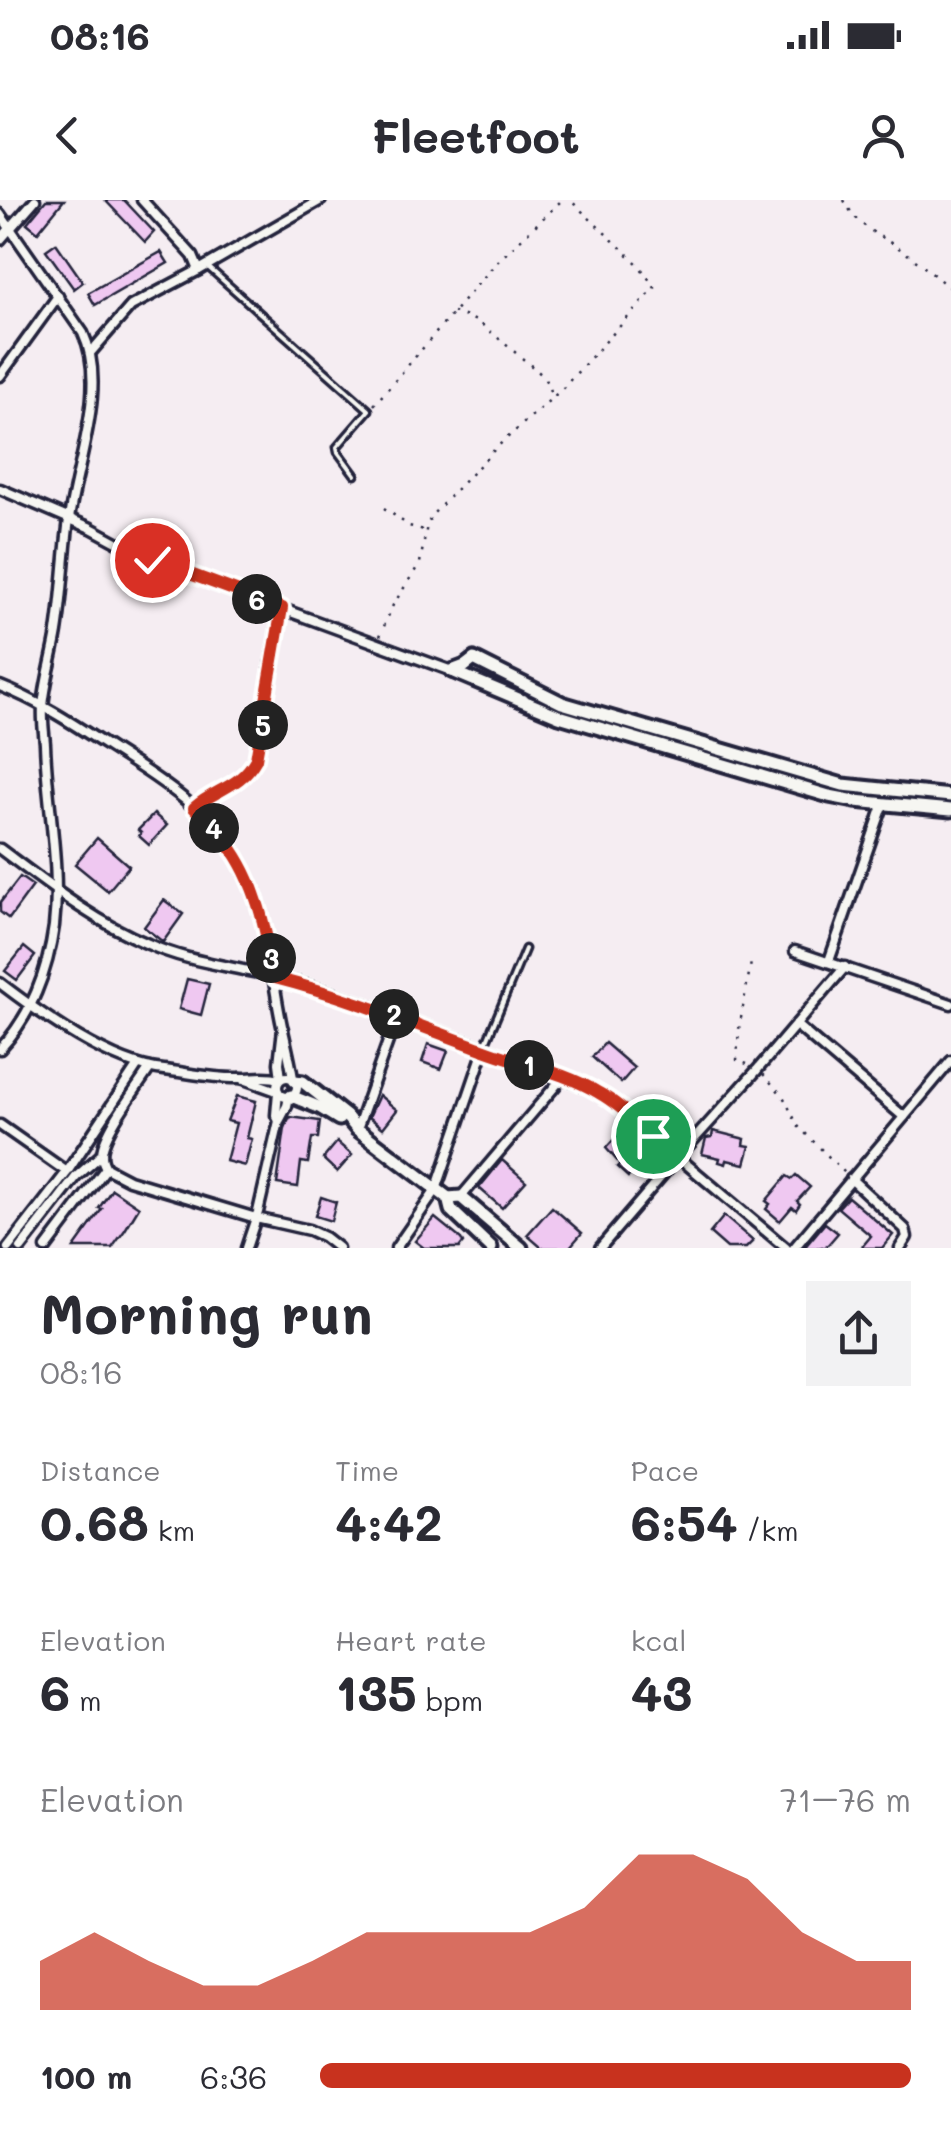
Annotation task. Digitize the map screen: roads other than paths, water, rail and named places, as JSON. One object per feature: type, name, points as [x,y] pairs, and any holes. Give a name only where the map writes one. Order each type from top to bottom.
[{"type":"street","points":[[0,240],[36,200]]},
{"type":"street","points":[[142,200],[203,268]]},
{"type":"street","points":[[91,352],[131,306],[321,200]]},
{"type":"street","points":[[0,214],[83,333],[91,352],[94,385],[69,519],[60,613],[43,707],[54,834],[54,926],[30,1006],[0,1050]]},
{"type":"street","points":[[0,376],[58,296]]},
{"type":"street","points":[[0,489],[91,528],[152,560],[378,642],[559,716],[830,796],[951,810]]},
{"type":"street","points":[[194,808],[238,782],[256,759],[282,608]]},
{"type":"street","points":[[452,671],[474,660],[562,703],[843,785],[951,796]]},
{"type":"street","points":[[0,698],[3,688],[43,707],[144,769],[194,808],[223,838],[245,872],[265,928],[282,1029],[280,1079]]},
{"type":"street","points":[[828,962],[884,804]]},
{"type":"street","points":[[0,849],[90,914],[146,944],[188,959],[323,990],[602,1094],[786,1248]]},
{"type":"street","points":[[795,952],[951,1004]]},
{"type":"street","points":[[600,1248],[845,966]]},
{"type":"street","points":[[0,983],[83,1038],[138,1065],[280,1079]]},
{"type":"street","points":[[354,1126],[397,1016]]},
{"type":"street","points":[[796,1024],[904,1117]]},
{"type":"street","points":[[246,1248],[256,1218],[276,1115],[284,1094],[297,1088],[282,1029]]},
{"type":"street","points":[[396,1248],[436,1190],[484,1050]]},
{"type":"street","points":[[794,1248],[951,1061]]},
{"type":"street","points":[[8,1248],[66,1172],[138,1065]]},
{"type":"street","points":[[150,1068],[102,1149],[106,1168],[129,1180],[309,1230],[338,1248]]},
{"type":"street","points":[[284,1094],[276,1085],[280,1079],[286,1076],[303,1082],[354,1126]]},
{"type":"street","points":[[491,1248],[451,1210],[454,1198],[563,1077]]},
{"type":"street","points":[[241,1078],[321,1108],[354,1126],[436,1190],[454,1198],[520,1248]]},
{"type":"street","points":[[0,1125],[66,1172]]},
{"type":"street","points":[[21,1248],[76,1177],[102,1154]]},
{"type":"street","points":[[49,1247],[106,1168]]},
{"type":"street","points":[[851,1179],[905,1229],[907,1240],[900,1248]]},
{"type":"lane","points":[[203,268],[370,410],[337,447],[356,476]]},
{"type":"lane","points":[[484,1050],[525,949]]}]
